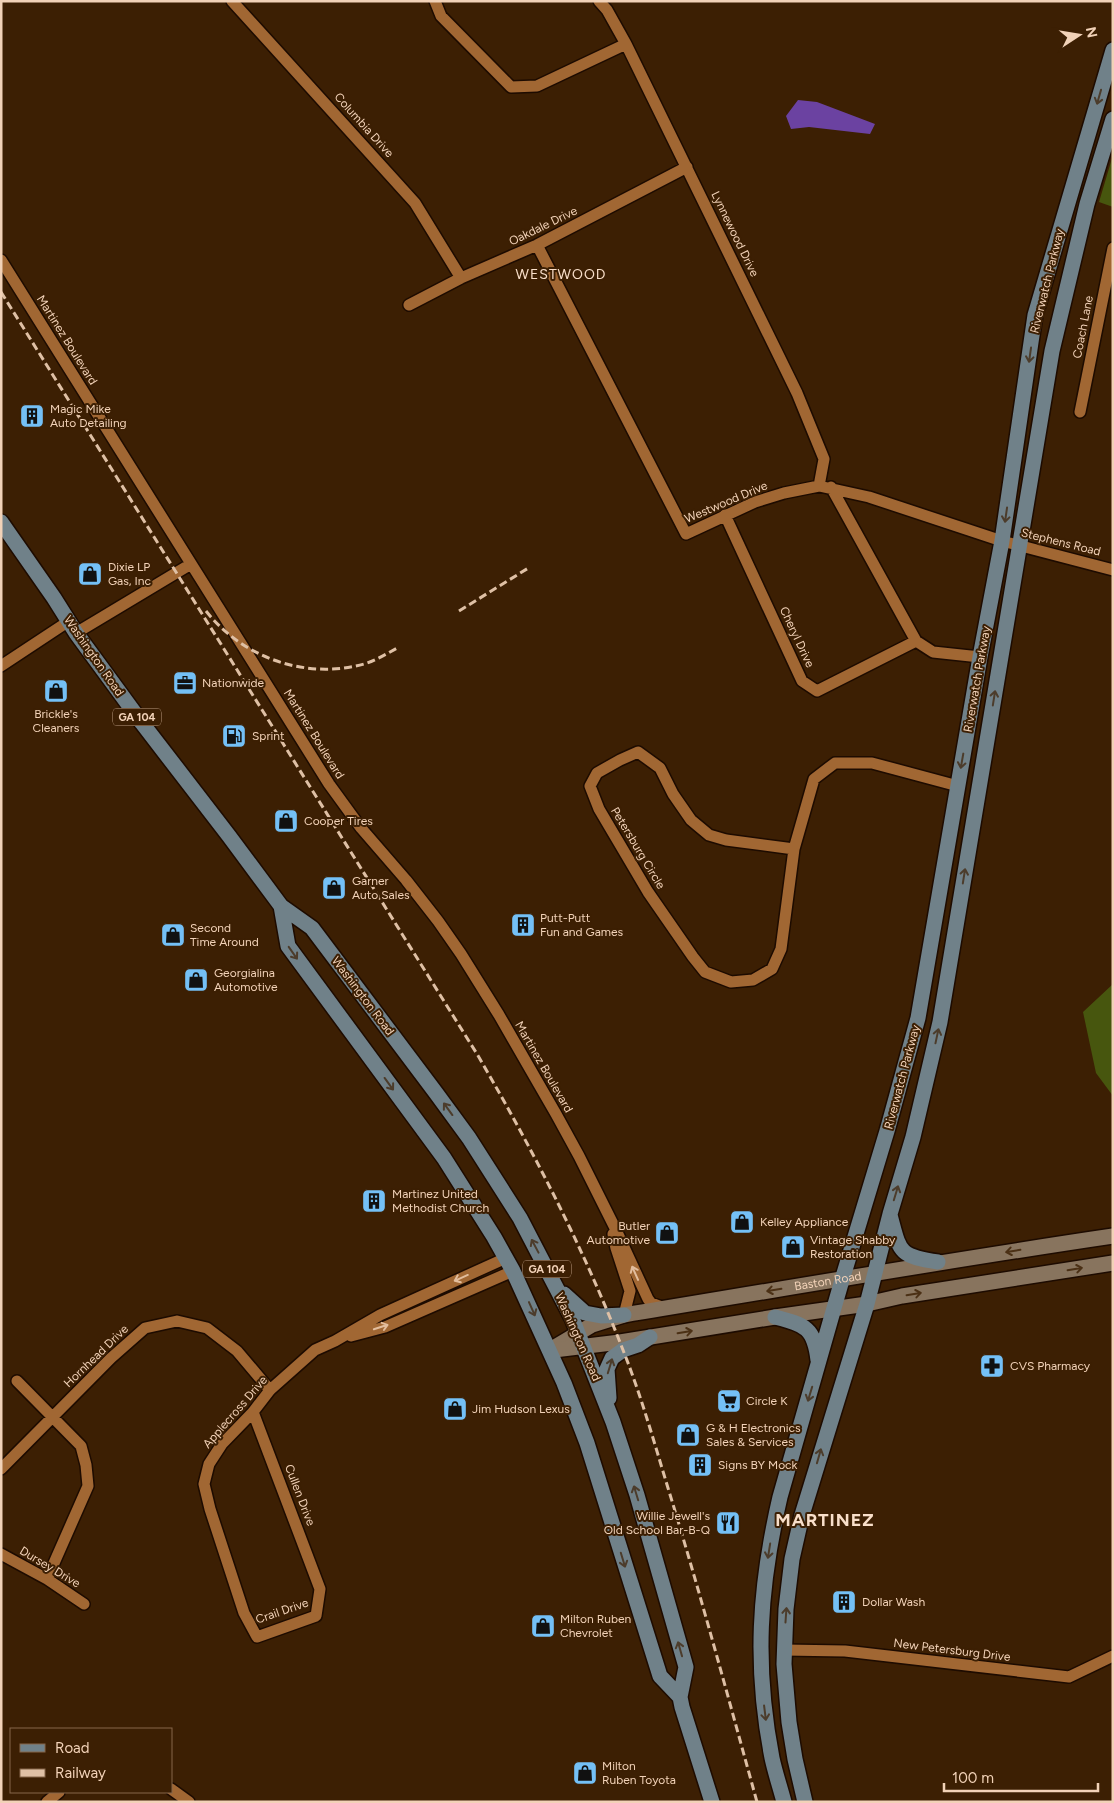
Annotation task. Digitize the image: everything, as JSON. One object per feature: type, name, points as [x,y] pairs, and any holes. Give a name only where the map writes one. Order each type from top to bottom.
[{"type":"main road","name":"Riverwatch Parkway","points":[[784,1802],[766,1721],[760,1647],[763,1590],[775,1517],[918,1018],[980,657],[1002,541],[1036,315],[1113,50]]},
{"type":"main road","name":"Riverwatch Parkway","points":[[805,1802],[789,1722],[784,1650],[791,1567],[800,1524],[867,1304],[930,1071],[940,1022],[1052,351],[1087,204],[1113,119]]},
{"type":"main road","name":"Washington Road","points":[[1,522],[142,723],[281,906],[312,928],[464,1131],[520,1218],[580,1340],[610,1414],[637,1495],[686,1667],[680,1697],[712,1802]]},
{"type":"main road","name":"Washington Road","points":[[281,906],[288,946],[444,1158],[506,1258],[550,1350],[587,1443],[660,1676],[680,1697]]},
{"type":"main road","points":[[890,1214],[898,1246],[908,1256],[938,1262]]},
{"type":"main road","name":"Baston Road","points":[[550,1350],[580,1340],[592,1325],[624,1315],[842,1280],[938,1262],[1113,1236]]},
{"type":"main road","points":[[580,1340],[650,1337],[775,1316],[867,1304],[902,1296],[1113,1263]]},
{"type":"main road","points":[[555,1286],[585,1313],[597,1316],[624,1315]]},
{"type":"main road","points":[[775,1316],[797,1323],[811,1335],[816,1344],[818,1366]]},
{"type":"main road","points":[[610,1414],[607,1376],[609,1364],[616,1354],[638,1345],[650,1337]]},
{"type":"main road","points":[[775,1517],[800,1524]]},
{"type":"street","name":"Columbia Drive","points":[[232,1],[415,203],[461,278]]},
{"type":"street","points":[[435,1],[441,16],[511,87],[537,86],[626,44]]},
{"type":"street","name":"Lynnewood Drive","points":[[600,1],[626,44],[797,393],[824,459],[819,486]]},
{"type":"street","name":"Oakdale Drive","points":[[409,305],[461,278],[537,245],[687,167]]},
{"type":"street","name":"Westwood Drive","points":[[537,245],[686,534],[755,502],[776,495],[819,486],[869,497],[1002,541]]},
{"type":"street","name":"Coach Lane","points":[[1080,412],[1113,248]]},
{"type":"street","name":"Martinez Boulevard","points":[[1,260],[345,807],[423,901],[461,954],[499,1015],[556,1114],[617,1232],[648,1299],[651,1303],[665,1308]]},
{"type":"street","points":[[831,488],[916,641],[933,652],[980,657]]},
{"type":"street","name":"Cheryl Drive","points":[[725,515],[802,681],[817,691],[916,641]]},
{"type":"street","name":"Stephens Road","points":[[1002,541],[1113,570]]},
{"type":"street","points":[[1,666],[191,564]]},
{"type":"street","name":"Petersburg Circle","points":[[794,848],[726,840],[709,835],[691,820],[673,794],[660,768],[638,752],[598,773],[590,786],[599,809],[648,892],[693,957],[705,972],[731,982],[753,980],[772,969],[781,949],[794,848],[814,779],[835,763],[872,763],[958,786]]},
{"type":"street","name":"Martinez Boulevard","points":[[609,1217],[616,1248],[630,1291],[624,1315]]},
{"type":"street","name":"Applecross Drive","points":[[244,1613],[210,1509],[204,1484],[209,1464],[222,1444],[253,1412],[270,1390],[314,1350],[335,1341],[380,1315],[506,1258]]},
{"type":"street","name":"Applecross Drive","points":[[335,1341],[385,1327],[513,1272]]},
{"type":"street","name":"Hornhead Drive","points":[[1,1469],[111,1358],[145,1328],[177,1322],[207,1328],[237,1352],[270,1390]]},
{"type":"street","points":[[17,1381],[81,1446],[86,1465],[88,1486],[47,1579]]},
{"type":"street","name":"Cullen Drive","points":[[253,1412],[320,1589]]},
{"type":"street","name":"Dursey Drive","points":[[1,1554],[47,1579],[84,1604]]},
{"type":"street","name":"Crail Drive","points":[[244,1613],[256,1636],[316,1616],[320,1589]]},
{"type":"street","name":"New Petersburg Drive","points":[[784,1650],[845,1651],[1069,1677],[1113,1656]]},
{"type":"street","points":[[172,1791],[189,1802]]},
{"type":"street","points":[[47,1802],[58,1793]]},
{"type":"green space","points":[[1113,155],[1113,207],[1099,202]]},
{"type":"green space","points":[[1113,984],[1113,1096],[1096,1073],[1083,1012]]},
{"type":"shaded area","points":[[798,100],[817,102],[875,124],[870,134],[809,127],[791,129],[786,116]]},
{"type":"railway","points":[[1,292],[477,1054],[518,1126],[556,1199],[608,1312],[630,1367],[691,1566],[757,1802]]},
{"type":"railway","points":[[459,611],[530,567]]},
{"type":"railway","points":[[206,611],[221,627],[257,653],[298,667],[320,669],[364,664],[399,647]]},
{"type":"place","name":"Magic Mike Auto Detailing","points":[[32,416]]},
{"type":"place","name":"Dixie LP Gas, Inc","points":[[90,574]]},
{"type":"place","name":"Nationwide","points":[[185,683]]},
{"type":"place","name":"Brickle's Cleaners","points":[[56,691]]},
{"type":"place","name":"Sprint","points":[[234,736]]},
{"type":"place","name":"Cooper Tires","points":[[286,821]]},
{"type":"place","name":"Garner Auto Sales","points":[[334,888]]},
{"type":"place","name":"Putt-Putt Fun and Games","points":[[523,925]]},
{"type":"place","name":"Second Time Around","points":[[173,935]]},
{"type":"place","name":"Georgialina Automotive","points":[[196,980]]},
{"type":"place","name":"Martinez United Methodist Church","points":[[374,1201]]},
{"type":"place","name":"Kelley Appliance","points":[[742,1222]]},
{"type":"place","name":"Butler Automotive","points":[[667,1233]]},
{"type":"place","name":"Vintage Shabby Restoration","points":[[793,1247]]},
{"type":"place","name":"CVS Pharmacy","points":[[992,1366]]},
{"type":"place","name":"Circle K","points":[[729,1401]]},
{"type":"place","name":"Jim Hudson Lexus","points":[[455,1409]]},
{"type":"place","name":"G & H Electronics Sales & Services","points":[[688,1435]]},
{"type":"place","name":"Signs BY Mock","points":[[700,1465]]},
{"type":"place","name":"Willie Jewell's Old School Bar-B-Q","points":[[728,1523]]},
{"type":"place","name":"Dollar Wash","points":[[844,1602]]},
{"type":"place","name":"Milton Ruben Chevrolet","points":[[543,1626]]},
{"type":"place","name":"Milton Ruben Toyota","points":[[585,1773]]},
{"type":"district","name":"WESTWOOD","points":[[561,274]]},
{"type":"district","name":"MARTINEZ","points":[[825,1520]]}]
